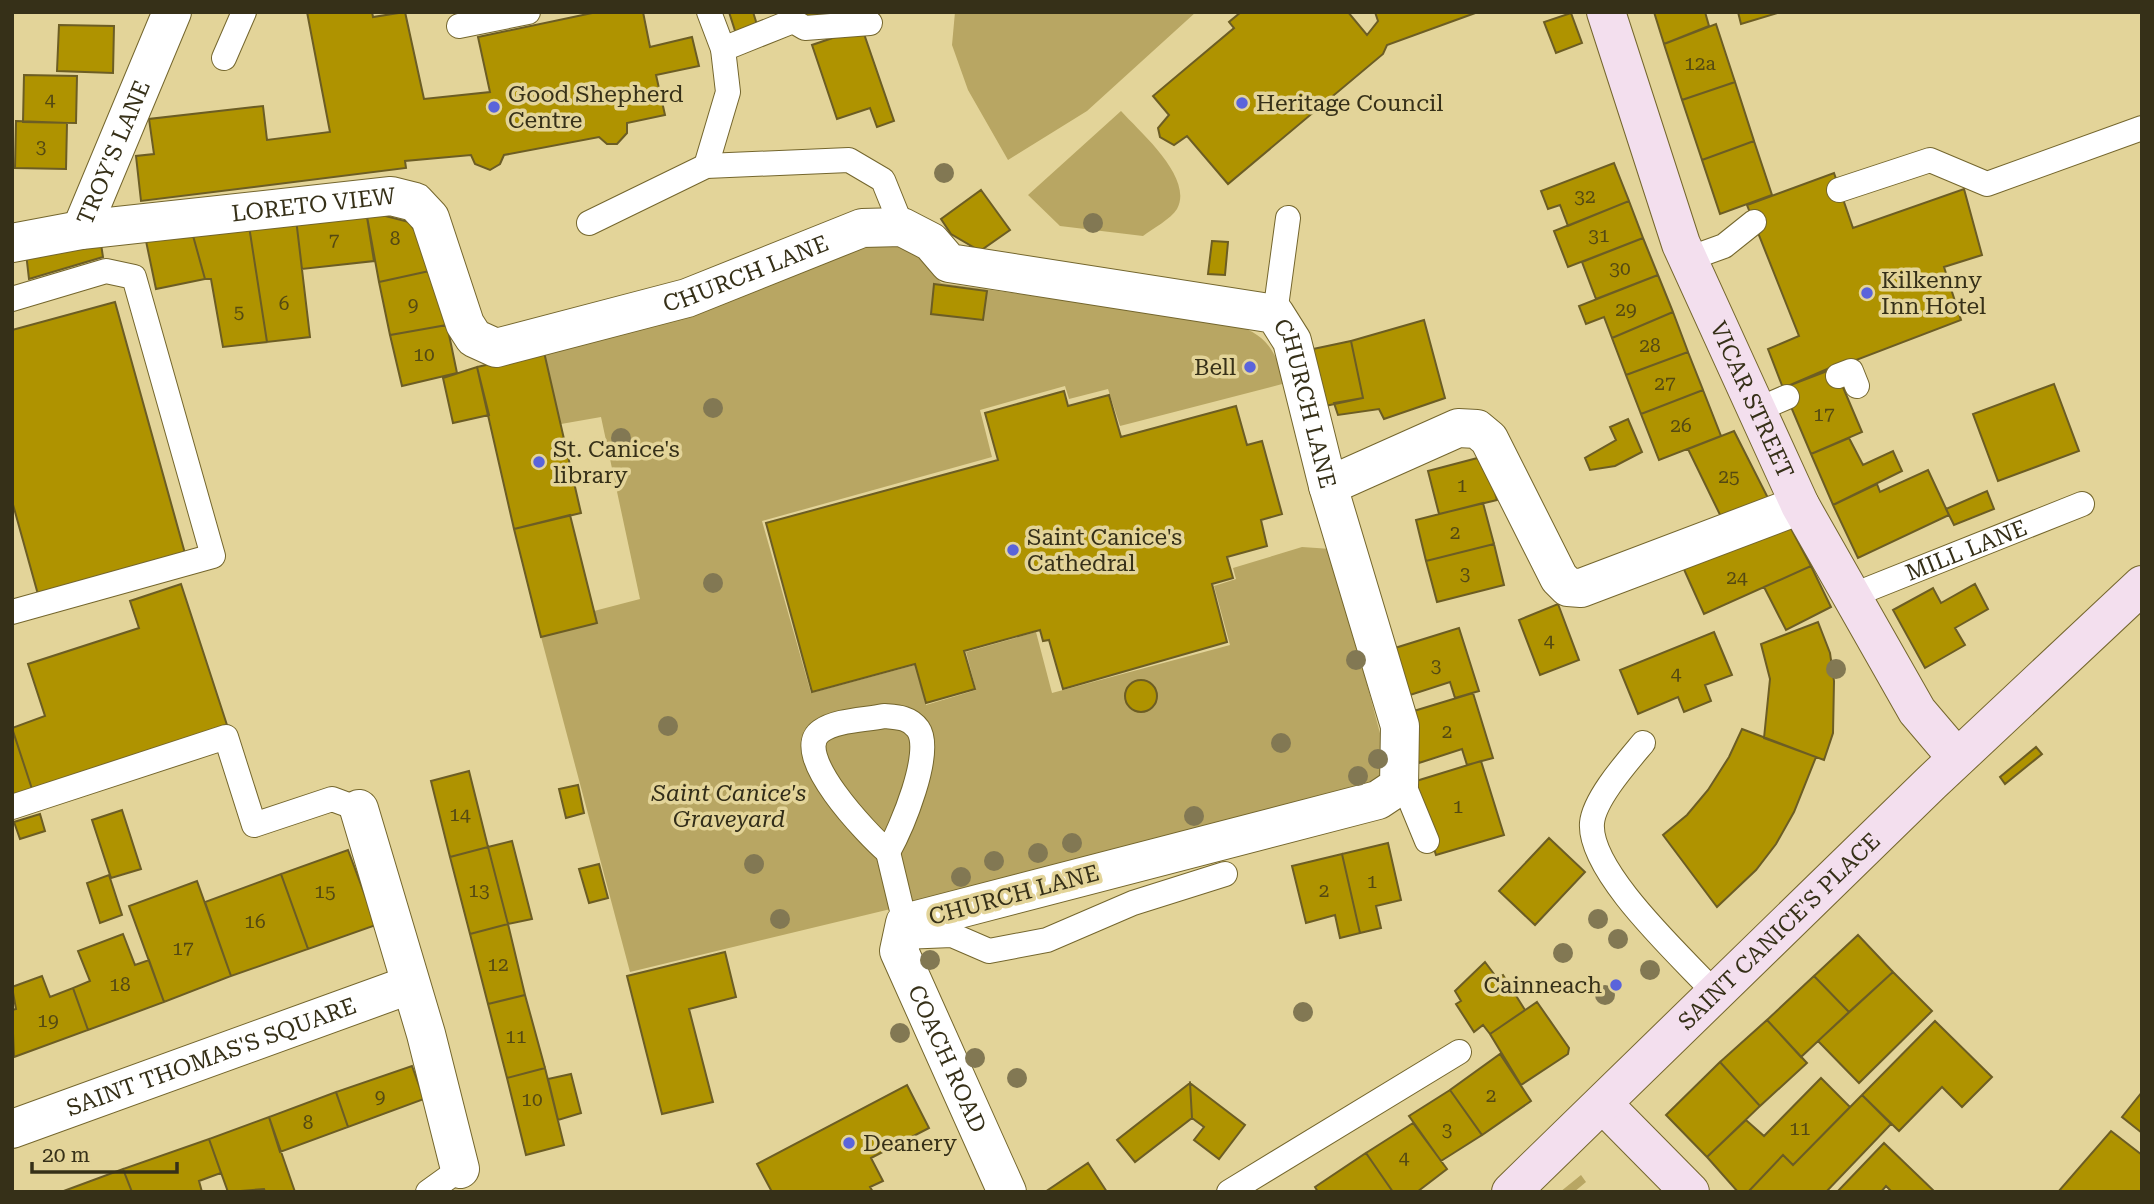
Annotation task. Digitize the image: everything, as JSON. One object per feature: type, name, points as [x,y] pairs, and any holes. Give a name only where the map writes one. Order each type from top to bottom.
[{"type":"main road","name":"VICAR STREET","points":[[1606,12],[1688,259],[1772,404],[1800,505],[1917,711],[1957,758]]},
{"type":"main road","name":"SAINT CANICE'S PLACE","points":[[1511,1192],[1957,758],[2142,585]]},
{"type":"main road","points":[[1603,1104],[1690,1192]]},
{"type":"street","name":"TROY'S LANE","points":[[12,243],[81,230],[172,12]]},
{"type":"street","name":"LORETO VIEW","points":[[81,230],[391,196],[415,202],[430,218],[465,324],[474,338],[496,348]]},
{"type":"street","name":"CHURCH LANE","points":[[496,348],[687,298],[862,228],[902,227],[931,242],[949,262],[1275,314],[1292,341],[1328,486],[1400,726],[1399,786],[1378,800],[903,930]]},
{"type":"street","points":[[1328,486],[1458,428],[1477,429],[1489,439],[1501,458],[1559,578],[1568,587],[1581,588],[1800,505]]},
{"type":"street","points":[[359,809],[409,985],[426,1034],[460,1169]]},
{"type":"street","name":"COACH ROAD","points":[[903,930],[899,951],[1007,1192]]},
{"type":"street","name":"SAINT THOMAS'S SQUARE","points":[[12,1129],[409,985]]},
{"type":"lane","points":[[224,58],[244,12]]},
{"type":"lane","points":[[459,26],[528,12]]},
{"type":"lane","points":[[706,166],[728,92],[723,50],[709,12]]},
{"type":"lane","points":[[723,50],[793,20],[805,28],[870,23]]},
{"type":"lane","points":[[1839,190],[1930,160],[1987,184],[2142,128]]},
{"type":"lane","points":[[589,223],[706,166],[849,160],[883,180],[902,227]]},
{"type":"lane","points":[[1275,314],[1288,218]]},
{"type":"lane","points":[[1688,259],[1724,246],[1754,222]]},
{"type":"lane","points":[[12,299],[106,271],[134,277],[213,556],[12,612]]},
{"type":"lane","name":"MILL LANE","points":[[1851,596],[2082,504]]},
{"type":"lane","points":[[888,852],[901,829],[924,750],[918,729],[904,718],[884,716],[829,726],[818,732],[811,747],[814,763],[869,836],[888,852],[903,930],[952,935],[989,951],[1047,940],[1133,903],[1225,874]]},
{"type":"lane","points":[[12,807],[226,737],[254,824],[332,799],[359,809]]},
{"type":"lane","points":[[1643,743],[1611,782],[1592,823],[1599,853],[1620,890],[1715,993]]},
{"type":"lane","points":[[1399,786],[1406,790],[1427,841]]},
{"type":"lane","points":[[1229,1192],[1459,1052]]},
{"type":"lane","points":[[428,1192],[460,1169]]},
{"type":"green space","points":[[955,12],[1196,12],[1087,111],[1008,160],[968,90],[952,45]]},
{"type":"green space","points":[[1121,111],[1172,170],[1180,197],[1177,209],[1143,236],[1060,226],[1028,195]]},
{"type":"green space","name":"Saint Canice's Graveyard","points":[[876,241],[914,246],[941,283],[1233,324],[1245,328],[1268,345],[1278,361],[1286,383],[1120,426],[1108,389],[1069,399],[1065,386],[980,410],[992,457],[762,521],[811,693],[915,665],[926,705],[976,690],[966,652],[1036,632],[1052,693],[1230,645],[1214,586],[1236,579],[1233,568],[1302,547],[1331,549],[1389,767],[1374,783],[899,907],[630,972],[541,637],[597,623],[594,611],[640,599],[601,417],[561,424],[544,352]]},
{"type":"green space","points":[[1581,1175],[1586,1182],[1574,1192],[1560,1192]]},
{"type":"building","name":"Good Shepherd Centre","points":[[307,12],[372,12],[373,17],[405,12],[424,99],[490,92],[478,37],[597,12],[643,12],[650,47],[692,37],[699,66],[656,75],[665,115],[627,123],[627,133],[617,144],[607,144],[599,137],[504,155],[500,164],[490,170],[475,164],[471,155],[405,161],[406,168],[141,201],[136,156],[154,154],[149,119],[263,106],[267,140],[330,132]]},
{"type":"building","points":[[729,12],[753,12],[759,31],[737,37]]},
{"type":"building","points":[[797,12],[824,12],[808,25]]},
{"type":"building","name":"Heritage Council","points":[[1241,12],[1348,12],[1367,35],[1378,21],[1375,12],[1478,12],[1387,45],[1383,54],[1228,184],[1187,136],[1174,145],[1160,137],[1158,128],[1169,115],[1153,96],[1234,28],[1229,22]]},
{"type":"building","points":[[1654,12],[1705,12],[1709,26],[1664,44]]},
{"type":"building","points":[[1738,12],[1781,12],[1741,24]]},
{"type":"building","points":[[1571,13],[1582,43],[1556,53],[1544,22]]},
{"type":"building","points":[[1716,24],[1735,82],[1682,100],[1664,44]]},
{"type":"building","points":[[59,25],[114,26],[113,73],[57,71]]},
{"type":"building","points":[[862,28],[894,121],[877,127],[870,108],[837,119],[812,45]]},
{"type":"building","points":[[24,75],[77,76],[76,123],[23,122]]},
{"type":"building","points":[[1735,82],[1754,141],[1702,160],[1682,100]]},
{"type":"building","points":[[16,121],[67,123],[66,169],[15,168]]},
{"type":"building","points":[[1754,141],[1772,195],[1720,214],[1702,160]]},
{"type":"building","points":[[1614,163],[1629,201],[1568,226],[1560,205],[1548,209],[1541,191]]},
{"type":"building","name":"Kilkenny Inn Hotel","points":[[1834,173],[1853,228],[1964,189],[1982,255],[1944,267],[1961,320],[1783,388],[1768,349],[1799,336],[1747,205]]},
{"type":"building","points":[[981,190],[1010,230],[980,251],[951,234],[941,219]]},
{"type":"building","points":[[1629,201],[1643,238],[1568,267],[1554,231]]},
{"type":"building","points":[[366,211],[374,261],[302,269],[296,219]]},
{"type":"building","points":[[366,211],[409,222],[430,253],[434,270],[379,282]]},
{"type":"building","points":[[296,219],[310,337],[267,342],[249,226]]},
{"type":"building","points":[[249,226],[267,342],[223,347],[211,279],[205,279],[192,232]]},
{"type":"building","points":[[192,232],[205,279],[156,289],[146,241]]},
{"type":"building","points":[[1643,238],[1658,275],[1596,299],[1582,262]]},
{"type":"building","points":[[1212,241],[1228,242],[1225,275],[1208,274]]},
{"type":"building","points":[[101,244],[103,257],[29,279],[26,253]]},
{"type":"building","points":[[434,270],[447,325],[390,335],[379,282]]},
{"type":"building","points":[[1658,275],[1673,312],[1612,338],[1604,317],[1586,324],[1579,306]]},
{"type":"building","points":[[934,284],[987,291],[983,320],[931,314]]},
{"type":"building","points":[[115,302],[186,557],[39,598],[12,501],[12,330]]},
{"type":"building","points":[[1673,312],[1688,352],[1626,375],[1612,338]]},
{"type":"building","points":[[1424,320],[1445,398],[1384,419],[1379,409],[1338,415],[1334,403],[1363,398],[1351,341]]},
{"type":"building","points":[[447,325],[457,373],[402,386],[390,335]]},
{"type":"building","points":[[1351,341],[1363,398],[1325,406],[1313,349]]},
{"type":"building","points":[[544,352],[581,513],[514,529],[477,367]]},
{"type":"building","points":[[1688,352],[1703,390],[1641,414],[1626,375]]},
{"type":"building","points":[[1834,366],[1862,432],[1811,454],[1783,388]]},
{"type":"building","points":[[477,367],[489,415],[453,423],[443,378]]},
{"type":"building","points":[[2054,384],[2079,451],[1998,481],[1973,414]]},
{"type":"building","points":[[1703,390],[1721,436],[1659,460],[1641,414]]},
{"type":"building","name":"Saint Canice's Cathedral","points":[[1064,391],[1068,406],[1109,395],[1121,437],[1236,406],[1247,445],[1262,441],[1282,514],[1261,520],[1267,546],[1227,557],[1233,578],[1212,584],[1227,642],[1063,689],[1049,640],[1043,641],[1040,630],[964,651],[975,689],[926,703],[915,664],[812,692],[766,523],[998,460],[985,413]]},
{"type":"building","points":[[1628,419],[1642,452],[1615,466],[1590,470],[1585,458],[1616,440],[1610,427]]},
{"type":"building","points":[[1734,431],[1770,502],[1724,523],[1688,449]]},
{"type":"building","points":[[1849,438],[1863,465],[1893,451],[1902,471],[1833,505],[1811,454]]},
{"type":"building","points":[[1485,456],[1497,500],[1439,514],[1428,471]]},
{"type":"building","points":[[1928,470],[1949,515],[1858,558],[1833,505],[1877,484],[1880,492]]},
{"type":"building","points":[[1987,491],[1994,509],[1954,525],[1946,509]]},
{"type":"building","points":[[1483,503],[1494,544],[1426,561],[1416,520]]},
{"type":"building","points":[[570,515],[597,623],[541,637],[514,529]]},
{"type":"building","points":[[1786,519],[1811,566],[1704,614],[1682,565]]},
{"type":"building","points":[[1494,544],[1504,585],[1437,602],[1426,561]]},
{"type":"building","points":[[1811,566],[1831,607],[1786,630],[1764,587]]},
{"type":"building","points":[[181,584],[228,728],[33,792],[12,728],[45,716],[28,664],[139,628],[130,601]]},
{"type":"building","points":[[1975,584],[1988,609],[1955,628],[1965,645],[1925,668],[1893,610],[1933,588],[1941,603]]},
{"type":"building","points":[[1558,604],[1579,660],[1540,675],[1519,620]]},
{"type":"building","points":[[1818,622],[1830,653],[1834,681],[1833,733],[1824,760],[1764,738],[1770,679],[1761,644]]},
{"type":"building","points":[[1459,628],[1479,691],[1455,698],[1450,682],[1410,695],[1395,648]]},
{"type":"building","points":[[1714,632],[1732,675],[1705,685],[1711,701],[1684,712],[1678,697],[1638,714],[1620,670]]},
{"type":"building","points":[[1141,680],[1152,685],[1157,696],[1152,707],[1141,712],[1130,707],[1125,696],[1130,685]]},
{"type":"building","points":[[1473,693],[1493,758],[1467,765],[1462,749],[1419,763],[1404,714]]},
{"type":"building","points":[[12,728],[33,792],[12,798]]},
{"type":"building","points":[[1742,729],[1816,757],[1794,812],[1776,844],[1756,870],[1717,907],[1663,835],[1687,815],[1708,790],[1729,757]]},
{"type":"building","points":[[2036,747],[2042,754],[2005,784],[2000,777]]},
{"type":"building","points":[[1481,761],[1504,835],[1436,855],[1413,782]]},
{"type":"building","points":[[469,771],[488,847],[450,857],[431,781]]},
{"type":"building","points":[[578,785],[584,813],[566,818],[559,789]]},
{"type":"building","points":[[122,810],[141,869],[111,878],[92,820]]},
{"type":"building","points":[[40,814],[45,831],[20,839],[14,822]]},
{"type":"building","points":[[1549,838],[1585,872],[1535,925],[1499,891]]},
{"type":"building","points":[[512,841],[532,919],[508,924],[488,847]]},
{"type":"building","points":[[1388,843],[1401,900],[1376,906],[1381,928],[1360,933],[1342,854]]},
{"type":"building","points":[[488,847],[508,924],[470,934],[450,857]]},
{"type":"building","points":[[348,850],[376,925],[308,949],[281,874]]},
{"type":"building","points":[[1342,854],[1360,933],[1340,938],[1335,915],[1306,923],[1292,866]]},
{"type":"building","points":[[599,864],[608,898],[589,903],[579,869]]},
{"type":"building","points":[[281,874],[308,949],[231,976],[205,902]]},
{"type":"building","points":[[109,875],[122,915],[100,923],[87,883]]},
{"type":"building","points":[[197,881],[231,976],[164,1002],[129,906]]},
{"type":"building","points":[[508,924],[525,995],[488,1004],[470,934]]},
{"type":"building","points":[[123,934],[135,965],[149,960],[164,1002],[88,1030],[73,988],[90,981],[78,951]]},
{"type":"building","points":[[1858,935],[1893,972],[1849,1012],[1814,976]]},
{"type":"building","points":[[725,952],[736,997],[689,1009],[713,1102],[662,1114],[627,976]]},
{"type":"building","points":[[1485,962],[1497,978],[1503,975],[1525,1010],[1490,1034],[1483,1025],[1474,1032],[1456,1004],[1461,1001],[1455,991]]},
{"type":"building","points":[[1893,972],[1932,1011],[1859,1083],[1818,1041]]},
{"type":"building","points":[[42,976],[50,997],[73,988],[88,1030],[14,1057],[12,1010],[16,1009],[12,987]]},
{"type":"building","points":[[1814,976],[1849,1012],[1801,1057],[1767,1020]]},
{"type":"building","points":[[525,995],[545,1068],[507,1078],[488,1004]]},
{"type":"building","points":[[1537,1002],[1569,1048],[1568,1054],[1521,1085],[1490,1034]]},
{"type":"building","points":[[1767,1020],[1807,1063],[1760,1106],[1720,1062]]},
{"type":"building","points":[[1935,1021],[1992,1077],[1962,1107],[1942,1087],[1899,1131],[1862,1095]]},
{"type":"building","points":[[1500,1054],[1531,1101],[1482,1135],[1450,1090]]},
{"type":"building","points":[[1720,1062],[1760,1106],[1707,1157],[1666,1115]]},
{"type":"building","points":[[412,1066],[424,1099],[348,1127],[336,1092]]},
{"type":"building","points":[[545,1068],[564,1145],[526,1155],[507,1078]]},
{"type":"building","points":[[571,1074],[581,1113],[558,1120],[548,1079]]},
{"type":"building","points":[[1821,1078],[1850,1107],[1793,1165],[1783,1155],[1748,1192],[1738,1192],[1707,1157],[1746,1120],[1764,1136]]},
{"type":"building","points":[[1190,1083],[1192,1118],[1135,1162],[1117,1140]]},
{"type":"building","points":[[1190,1083],[1245,1125],[1219,1159],[1194,1140],[1204,1127],[1192,1118]]},
{"type":"building","name":"Deanery","points":[[907,1085],[929,1128],[871,1158],[883,1181],[870,1187],[873,1192],[772,1192],[757,1164]]},
{"type":"building","points":[[1450,1090],[1482,1135],[1441,1161],[1409,1116]]},
{"type":"building","points":[[336,1092],[348,1127],[280,1152],[269,1117]]},
{"type":"building","points":[[2142,1092],[2142,1133],[2122,1117]]},
{"type":"building","points":[[1862,1095],[1891,1124],[1826,1192],[1748,1192],[1783,1155],[1793,1165]]},
{"type":"building","points":[[269,1117],[295,1192],[265,1192],[264,1189],[228,1192],[209,1139]]},
{"type":"building","points":[[1413,1123],[1447,1169],[1417,1192],[1393,1192],[1366,1153]]},
{"type":"building","points":[[2111,1131],[2142,1155],[2142,1192],[2058,1192]]},
{"type":"building","points":[[209,1139],[221,1173],[199,1181],[202,1192],[132,1192],[123,1169]]},
{"type":"building","points":[[1884,1143],[1935,1192],[1892,1192],[1886,1186],[1881,1192],[1837,1192]]},
{"type":"building","points":[[1366,1153],[1393,1192],[1318,1192],[1315,1187]]},
{"type":"building","points":[[1088,1163],[1107,1192],[1045,1192]]},
{"type":"building","points":[[123,1169],[132,1192],[61,1192]]},
{"type":"place","name":"Heritage Council","points":[[1242,103]]},
{"type":"place","name":"Good Shepherd Centre","points":[[494,107]]},
{"type":"place","name":"Kilkenny Inn Hotel","points":[[1867,293]]},
{"type":"place","name":"Bell","points":[[1250,367]]},
{"type":"place","name":"St. Canice's library","points":[[539,462]]},
{"type":"place","name":"Saint Canice's Cathedral","points":[[1013,550]]},
{"type":"place","name":"Cainneach","points":[[1616,985]]},
{"type":"place","name":"Deanery","points":[[849,1143]]}]
